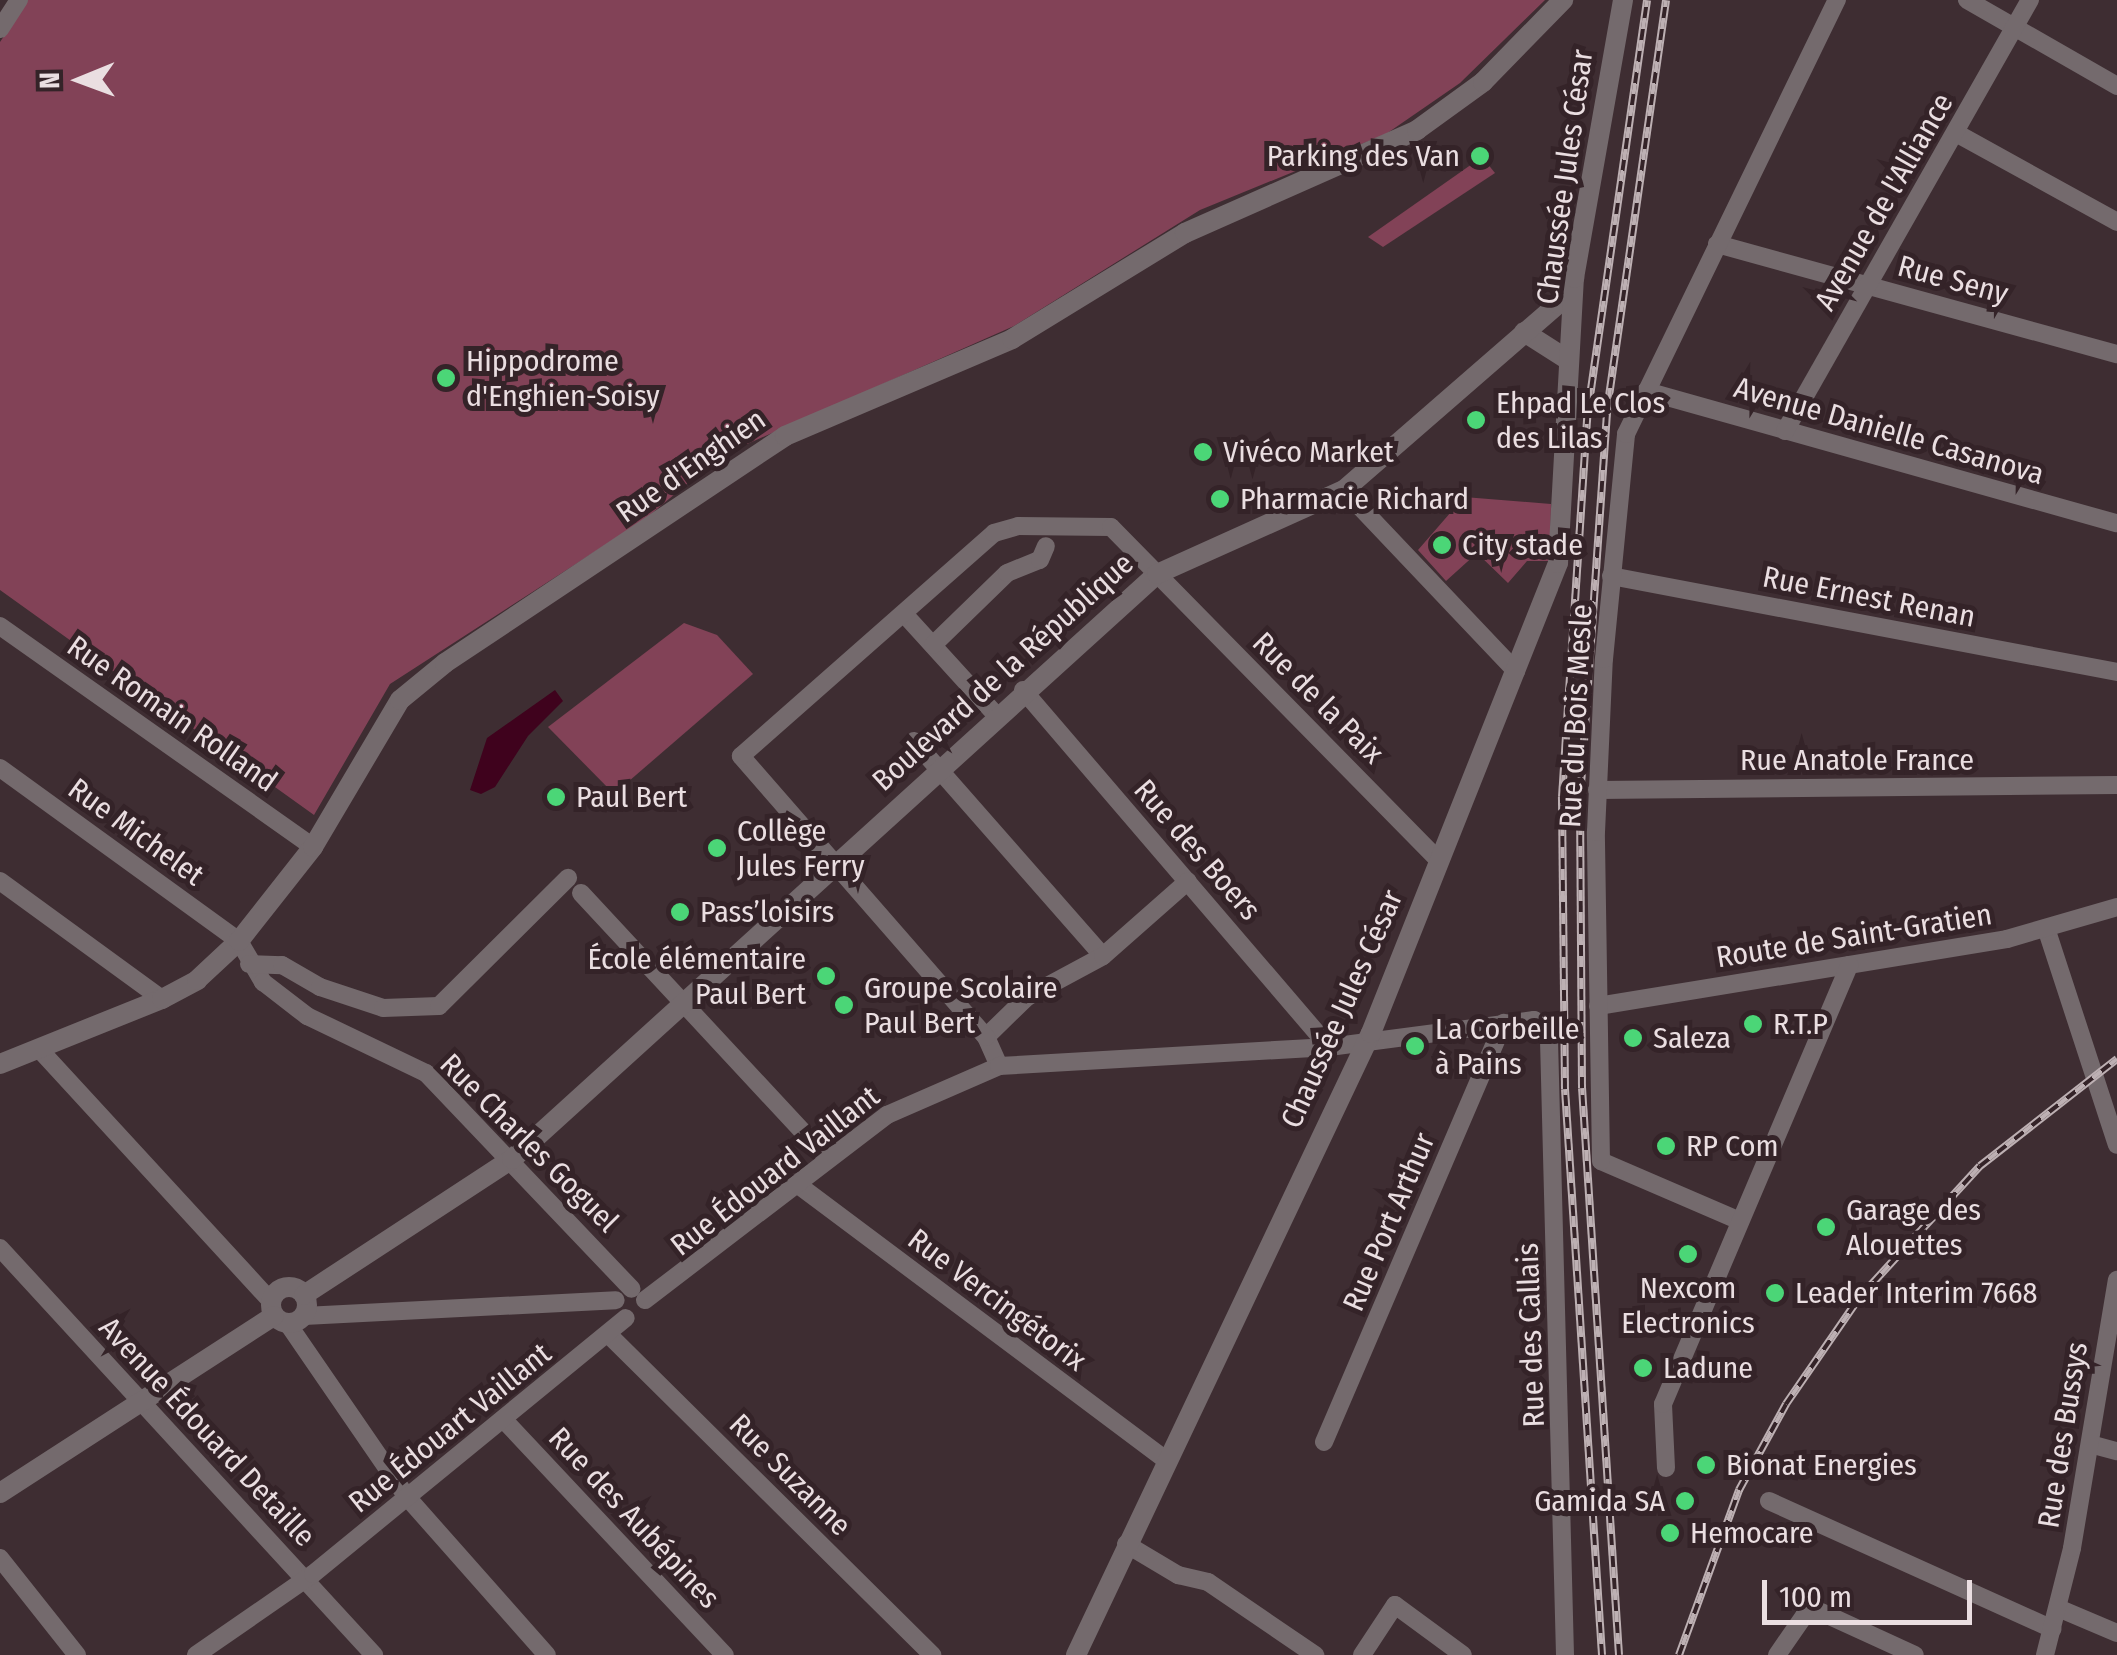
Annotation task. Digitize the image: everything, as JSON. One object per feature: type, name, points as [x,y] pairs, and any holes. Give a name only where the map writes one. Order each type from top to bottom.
[{"type":"street","points":[[0,29],[19,0]]},
{"type":"street","name":"Rue d'Enghien","points":[[0,1064],[162,999],[197,980],[240,941],[313,846],[400,700],[445,662],[627,547],[742,460],[1042,324],[1184,233],[1389,146],[1484,82],[1563,0]]},
{"type":"street","name":"Rue du Bois Mesle","points":[[1740,1221],[1601,1161],[1597,790],[1620,458],[1646,391],[1837,0]]},
{"type":"street","points":[[1967,0],[2117,86]]},
{"type":"street","name":"Avenue de l'Alliance","points":[[1786,431],[2030,0]]},
{"type":"street","name":"Chaussée Jules César","points":[[1076,1655],[1164,1459],[1364,1044],[1558,563],[1574,278],[1622,1]]},
{"type":"street","points":[[1956,133],[2117,222]]},
{"type":"street","name":"Rue Seny","points":[[1717,244],[2117,354]]},
{"type":"street","name":"Boulevard de la République","points":[[0,1493],[139,1401],[288,1310],[512,1159],[1023,690],[1157,574],[1344,490],[1558,304],[1574,278]]},
{"type":"street","name":"Chaussée Jules César","points":[[1524,332],[1568,360]]},
{"type":"street","name":"Avenue Danielle Casanova","points":[[1646,391],[2117,524]]},
{"type":"street","points":[[1344,490],[1516,670]]},
{"type":"street","name":"Rue de la Paix","points":[[833,866],[740,756],[906,616],[994,533],[1018,526],[1111,526],[1440,860]]},
{"type":"street","points":[[932,645],[1007,572],[1040,560],[1046,546]]},
{"type":"street","name":"Rue Ernest Renan","points":[[1611,576],[2117,672]]},
{"type":"street","points":[[906,616],[996,715]]},
{"type":"street","name":"Rue Romain Rolland","points":[[0,626],[313,846]]},
{"type":"street","name":"Rue des Boers","points":[[1023,690],[1329,1047]]},
{"type":"street","points":[[914,741],[1104,956]]},
{"type":"street","name":"Rue Michelet","points":[[0,768],[240,941]]},
{"type":"street","name":"Rue Anatole France","points":[[1597,790],[2117,785]]},
{"type":"street","points":[[833,866],[986,1037],[999,1066]]},
{"type":"street","points":[[249,964],[282,965],[320,987],[382,1008],[439,1006],[568,878]]},
{"type":"street","points":[[0,880],[162,999]]},
{"type":"street","points":[[986,1037],[1027,996],[1104,956],[1188,880]]},
{"type":"street","points":[[581,894],[828,1159]]},
{"type":"street","name":"Route de Saint-Gratien","points":[[1598,1006],[2046,928],[2117,907]]},
{"type":"street","points":[[2046,928],[2117,1145]]},
{"type":"street","name":"Rue Charles Goguel","points":[[240,941],[249,964],[263,982],[344,1038],[426,1073],[512,1159],[631,1296],[626,1318]]},
{"type":"street","points":[[1666,1468],[1663,1404],[1849,965]]},
{"type":"street","name":"Rue Édouard Vaillant","points":[[626,1318],[639,1316],[631,1296],[912,1102],[999,1066],[1364,1044],[1534,1020]]},
{"type":"street","name":"Rue des Callais","points":[[1534,1020],[1549,1040],[1565,1655]]},
{"type":"street","name":"Rue Port Arthur","points":[[1324,1442],[1504,1023]]},
{"type":"street","points":[[40,1050],[288,1310],[407,1497],[548,1655]]},
{"type":"street","name":"Rue Vercingétorix","points":[[797,1184],[1164,1459]]},
{"type":"street","name":"Avenue Édouard Detaille","points":[[0,1248],[374,1655]]},
{"type":"street","name":"Rue des Bussys","points":[[2045,1655],[2090,1444],[2117,1280]]},
{"type":"street","points":[[288,1310],[631,1296]]},
{"type":"street","name":"Rue Édouart Vaillant","points":[[196,1655],[306,1579],[626,1318]]},
{"type":"street","name":"Rue Suzanne","points":[[609,1335],[932,1655]]},
{"type":"street","name":"Rue des Aubépines","points":[[503,1419],[725,1655]]},
{"type":"street","points":[[2090,1444],[2117,1450]]},
{"type":"street","points":[[1769,1501],[2052,1629]]},
{"type":"street","points":[[1126,1544],[1178,1574],[1208,1582],[1315,1655]]},
{"type":"street","points":[[0,1558],[77,1655]]},
{"type":"street","points":[[1362,1655],[1395,1605],[1464,1655]]},
{"type":"street","points":[[2058,1608],[2117,1634]]},
{"type":"street","points":[[1778,1655],[1804,1616],[1820,1612],[1915,1655]]},
{"type":"shaded area","name":"Hippodrome d'Enghien-Soisy","points":[[28,0],[1545,0],[1460,83],[1386,134],[1200,210],[1014,326],[720,456],[644,520],[390,684],[314,815],[0,590],[0,42]]},
{"type":"shaded area","points":[[1482,157],[1495,173],[1383,247],[1368,237]]},
{"type":"shaded area","points":[[1464,497],[1551,504],[1550,561],[1527,561],[1508,583],[1477,553],[1446,581],[1418,550]]},
{"type":"shaded area","points":[[684,623],[717,635],[753,674],[614,794],[548,727]]},
{"type":"shaded area","points":[[555,690],[563,701],[528,736],[495,787],[481,794],[470,790],[487,738]]},
{"type":"railway","points":[[1602,1655],[1565,1089],[1562,797],[1588,410],[1647,0]]},
{"type":"railway","points":[[1619,1655],[1582,1088],[1580,799],[1607,410],[1666,0]]},
{"type":"railway","points":[[1679,1655],[1739,1490],[1786,1404],[1859,1298],[1980,1166],[2117,1059]]},
{"type":"place","name":"Parking des Van","points":[[1480,156]]},
{"type":"place","name":"Hippodrome d'Enghien-Soisy","points":[[446,378]]},
{"type":"place","name":"Ehpad Le Clos des Lilas","points":[[1476,420]]},
{"type":"place","name":"Vivéco Market","points":[[1203,452]]},
{"type":"place","name":"Pharmacie Richard","points":[[1220,499]]},
{"type":"place","name":"City stade","points":[[1442,545]]},
{"type":"place","name":"Paul Bert","points":[[556,797]]},
{"type":"place","name":"Collège Jules Ferry","points":[[717,848]]},
{"type":"place","name":"Pass’loisirs","points":[[680,912]]},
{"type":"place","name":"École élémentaire Paul Bert","points":[[826,976]]},
{"type":"place","name":"Groupe Scolaire Paul Bert","points":[[844,1005]]},
{"type":"place","name":"R.T.P","points":[[1753,1024]]},
{"type":"place","name":"Saleza","points":[[1633,1038]]},
{"type":"place","name":"La Corbeille à Pains","points":[[1415,1046]]},
{"type":"place","name":"RP Com","points":[[1666,1146]]},
{"type":"place","name":"Garage des Alouettes","points":[[1826,1227]]},
{"type":"place","name":"Nexcom Electronics","points":[[1688,1254]]},
{"type":"place","name":"Leader Interim 7668","points":[[1775,1293]]},
{"type":"place","name":"Ladune","points":[[1643,1368]]},
{"type":"place","name":"Bionat Energies","points":[[1706,1465]]},
{"type":"place","name":"Gamida SA","points":[[1685,1501]]},
{"type":"place","name":"Hemocare","points":[[1670,1533]]}]
